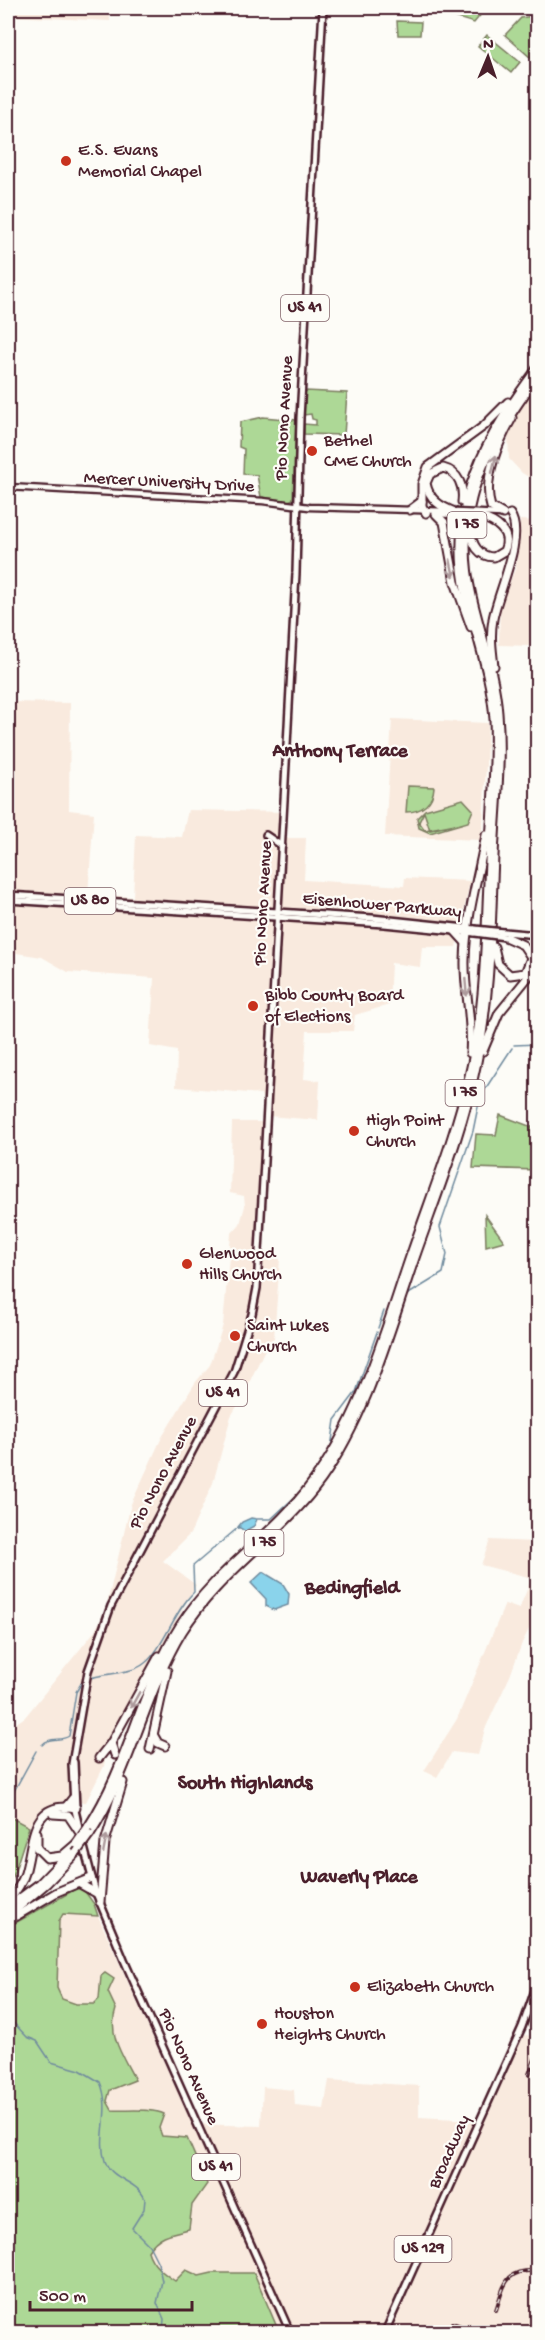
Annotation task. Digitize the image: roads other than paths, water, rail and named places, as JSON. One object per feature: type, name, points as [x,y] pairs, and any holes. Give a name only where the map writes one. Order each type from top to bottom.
[{"type":"highway","name":"I 75","points":[[496,713],[466,594],[461,553],[463,514],[476,466],[492,431],[537,367]]},
{"type":"highway","name":"I 75","points":[[134,1742],[174,1646],[203,1603],[224,1579],[282,1526],[320,1481],[356,1421],[473,1082],[486,1006],[497,729],[495,690],[468,571],[468,520],[478,474],[497,432],[537,376]]},
{"type":"highway","points":[[495,690],[491,628],[511,562],[513,527],[507,514],[494,511],[489,502],[494,460],[509,424],[537,381]]},
{"type":"highway","points":[[425,512],[422,501],[423,479],[428,467],[484,426],[526,383]]},
{"type":"highway","points":[[455,513],[439,504],[428,492],[427,478],[436,470],[443,468],[452,472],[462,487],[459,533],[461,553]]},
{"type":"highway","points":[[478,474],[471,537],[483,555],[498,556],[506,547],[506,536],[497,524],[480,515]]},
{"type":"highway","points":[[410,510],[422,501]]},
{"type":"highway","points":[[436,514],[444,522],[456,582],[488,680]]},
{"type":"highway","points":[[513,527],[521,518]]},
{"type":"highway","name":"I 75","points":[[391,1320],[459,1115],[474,1056],[482,1002],[497,729]]},
{"type":"highway","points":[[459,1115],[471,1040],[465,971],[466,943],[471,931],[468,919],[491,809]]},
{"type":"highway","points":[[492,894],[494,950],[497,962],[506,972],[517,976],[527,970],[536,940]]},
{"type":"highway","points":[[466,943],[455,929],[468,919]]},
{"type":"highway","points":[[505,935],[521,944],[531,957]]},
{"type":"highway","points":[[473,1082],[493,1023],[504,1005],[532,974],[536,940]]},
{"type":"highway","name":"I 75","points":[[134,1742],[159,1666],[176,1632],[205,1592],[284,1517],[324,1467],[355,1412],[384,1339]]},
{"type":"highway","points":[[150,1749],[167,1670],[203,1603]]},
{"type":"highway","points":[[99,1758],[111,1743],[157,1659],[176,1632]]},
{"type":"highway","points":[[154,1736],[158,1743],[165,1746]]},
{"type":"highway","points":[[8,1916],[47,1883],[108,1805],[134,1742]]},
{"type":"highway","points":[[111,1743],[111,1751],[115,1755]]},
{"type":"highway","points":[[100,1902],[105,1842],[126,1761]]},
{"type":"highway","points":[[65,1808],[73,1798]]},
{"type":"highway","points":[[8,1901],[24,1876],[37,1823],[50,1811],[76,1808]]},
{"type":"highway","points":[[74,1849],[62,1856],[47,1858],[37,1848],[38,1831],[47,1818],[60,1813],[71,1818],[80,1833]]},
{"type":"highway","points":[[8,1907],[47,1877],[74,1849]]},
{"type":"highway","points":[[8,1921],[57,1892],[91,1878]]},
{"type":"highway","points":[[77,1884],[84,1885],[96,1893]]},
{"type":"main road","name":"Pio Nono Avenue","points":[[76,1808],[73,1798],[74,1762],[83,1691],[106,1618],[234,1372],[252,1314],[257,1281],[296,573],[297,506],[322,8]]},
{"type":"main road","name":"Mercer University Drive","points":[[8,488],[263,501],[297,506],[480,515],[507,514]]},
{"type":"main road","name":"Mercer University Drive","points":[[401,511],[455,513]]},
{"type":"main road","points":[[266,835],[282,847]]},
{"type":"main road","name":"Eisenhower Parkway","points":[[8,895],[455,929],[536,940]]},
{"type":"main road","name":"Eisenhower Parkway","points":[[8,900],[278,915]]},
{"type":"main road","name":"Pio Nono Avenue","points":[[74,1762],[76,1808],[80,1833],[96,1893],[290,2332]]},
{"type":"main road","name":"Broadway","points":[[385,2332],[522,2027],[537,1982]]},
{"type":"water","points":[[251,1518],[257,1519],[254,1526],[245,1531],[238,1527],[242,1522]]},
{"type":"water","points":[[263,1572],[283,1584],[289,1594],[288,1605],[274,1610],[266,1606],[266,1599],[251,1583]]},
{"type":"waterway","points":[[514,1045],[538,1044]]},
{"type":"waterway","points":[[407,1295],[443,1273],[447,1254],[440,1227],[473,1131],[480,1097],[512,1048]]},
{"type":"waterway","points":[[378,1328],[384,1311]]},
{"type":"waterway","points":[[331,1448],[335,1420],[356,1392],[377,1332]]},
{"type":"waterway","points":[[258,1519],[271,1519],[299,1493]]},
{"type":"waterway","points":[[90,1678],[140,1667],[151,1657],[180,1609],[194,1592],[193,1566],[240,1526]]},
{"type":"waterway","points":[[42,1745],[45,1742],[69,1736],[76,1692],[82,1682]]},
{"type":"waterway","points":[[8,1811],[13,1793],[36,1751]]},
{"type":"waterway","points":[[8,2017],[27,2037],[37,2041],[51,2062],[80,2070],[100,2082],[105,2102],[103,2142],[105,2161],[113,2173],[136,2188],[145,2199],[144,2209],[132,2228],[149,2245],[158,2263],[162,2281],[157,2303],[164,2319],[163,2332]]},
{"type":"railway","points":[[529,2074],[538,2052]]},
{"type":"railway","points":[[535,2106],[538,2094]]},
{"type":"railway","points":[[496,2310],[505,2285],[513,2275],[519,2272],[538,2271]]},
{"type":"railway","points":[[536,2300],[538,2296]]},
{"type":"railway","points":[[452,2323],[478,2332]]},
{"type":"place","name":"E.S. Evans Memorial Chapel","points":[[66,161]]},
{"type":"place","name":"Bethel CME Church","points":[[312,451]]},
{"type":"place","name":"Bibb County Board of Elections","points":[[253,1006]]},
{"type":"place","name":"High Point Church","points":[[354,1131]]},
{"type":"place","name":"Glenwood Hills Church","points":[[187,1264]]},
{"type":"place","name":"Saint Lukes Church","points":[[235,1336]]},
{"type":"place","name":"Elizabeth Church","points":[[355,1987]]},
{"type":"place","name":"Houston Heights Church","points":[[262,2024]]},
{"type":"district","name":"Anthony Terrace","points":[[340,752]]},
{"type":"district","name":"Bedingfield","points":[[352,1589]]},
{"type":"district","name":"South Highlands","points":[[245,1784]]},
{"type":"district","name":"Waverly Place","points":[[359,1878]]}]
